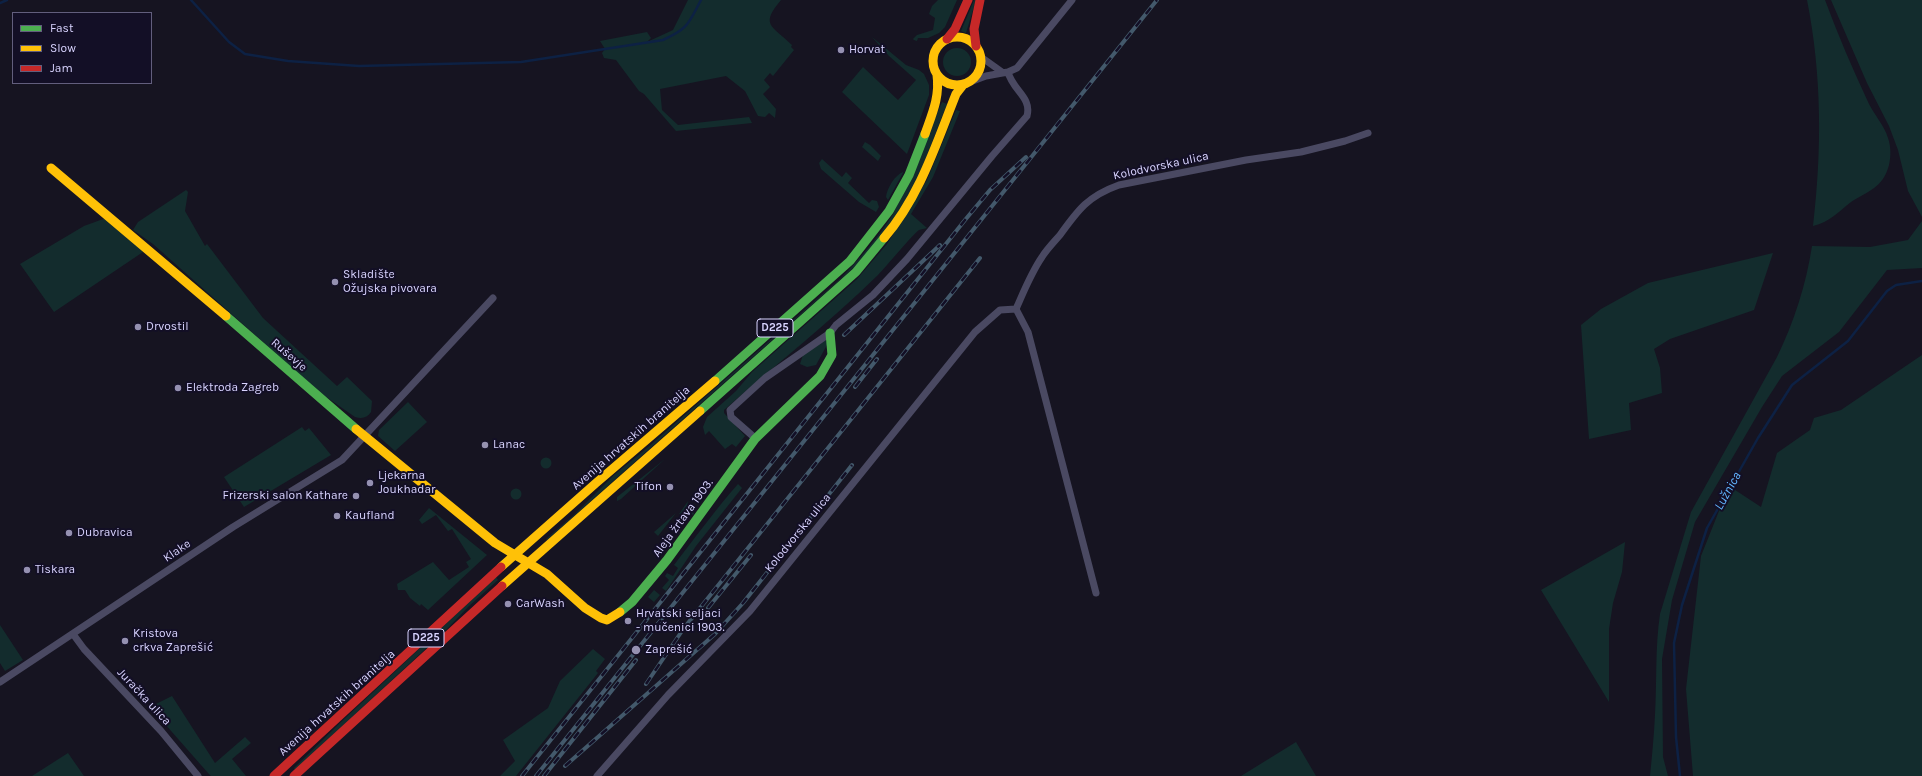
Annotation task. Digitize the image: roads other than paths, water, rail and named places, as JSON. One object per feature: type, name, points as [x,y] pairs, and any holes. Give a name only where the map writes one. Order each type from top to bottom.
[{"type":"main road","name":"D225","points":[[937,75],[934,69],[933,57],[938,46],[947,39],[955,29],[968,0]]},
{"type":"main road","points":[[980,0],[974,29],[976,46],[981,57]]},
{"type":"main road","points":[[947,39],[960,37],[966,38],[976,46]]},
{"type":"main road","name":"D225","points":[[966,84],[979,71],[981,57]]},
{"type":"main road","points":[[937,75],[948,84],[966,84]]},
{"type":"main road","name":"Avenija hrvatskih branitelja","points":[[274,776],[514,556],[818,291],[862,247],[889,211],[909,175],[936,104],[940,88],[937,75]]},
{"type":"main road","name":"Avenija hrvatskih branitelja","points":[[294,776],[527,563],[608,494],[856,272],[898,222],[918,189],[956,94],[966,84]]},
{"type":"main road","name":"Ruševje","points":[[51,168],[115,220],[364,436],[434,494],[514,556]]},
{"type":"main road","name":"Aleja žrtava 1903.","points":[[514,556],[547,574],[599,618],[607,620],[612,619],[621,612],[674,552],[756,438],[788,409],[812,384],[831,359],[832,353],[830,333]]},
{"type":"street","points":[[966,84],[986,76],[1017,68],[1072,0]]},
{"type":"street","points":[[756,438],[731,417],[730,410],[765,378],[830,333],[836,325],[873,295],[907,259],[1027,116],[1029,108],[1028,102],[1013,86],[1005,72],[981,57]]},
{"type":"street","name":"Kolodvorska ulica","points":[[597,776],[668,695],[750,611],[975,332],[1000,310],[1016,309],[1042,256],[1072,217],[1102,191],[1119,184],[1246,160],[1301,152],[1345,141],[1368,133]]},
{"type":"street","name":"Klake","points":[[0,682],[233,527],[342,460],[493,298]]},
{"type":"street","points":[[1016,309],[1028,332],[1096,594]]},
{"type":"street","name":"Juračka ulica","points":[[72,634],[84,649],[171,743],[198,776]]},
{"type":"waterway","points":[[0,3],[7,0]]},
{"type":"waterway","points":[[191,0],[229,42],[245,54],[288,61],[359,66],[521,62],[663,40],[678,32],[687,24],[701,0]]},
{"type":"waterway","name":"Lužnica","points":[[1680,776],[1676,737],[1674,643],[1682,605],[1707,528],[1758,438],[1792,385],[1848,341],[1887,291],[1896,285],[1922,281]]},
{"type":"railway","points":[[536,776],[1157,0]]},
{"type":"railway","points":[[522,776],[965,220],[990,190],[1026,157]]},
{"type":"railway","points":[[844,335],[940,245]]},
{"type":"railway","points":[[646,684],[684,628],[980,258]]},
{"type":"railway","points":[[855,387],[877,359]]},
{"type":"railway","points":[[565,766],[715,634],[743,603],[852,465]]},
{"type":"railway","points":[[708,608],[751,555]]},
{"type":"railway","points":[[544,776],[636,660]]},
{"type":"place","name":"Horvat","points":[[841,50]]},
{"type":"place","name":"Skladište Ožujska pivovara","points":[[335,282]]},
{"type":"place","name":"Drvostil","points":[[138,327]]},
{"type":"place","name":"Elektroda Zagreb","points":[[178,388]]},
{"type":"place","name":"Lanac","points":[[485,445]]},
{"type":"place","name":"Ljekarna Joukhadar","points":[[370,483]]},
{"type":"place","name":"Tifon","points":[[670,487]]},
{"type":"place","name":"Frizerski salon Kathare","points":[[356,496]]},
{"type":"place","name":"Kaufland","points":[[337,516]]},
{"type":"place","name":"Dubravica","points":[[69,533]]},
{"type":"place","name":"Tiskara","points":[[27,570]]},
{"type":"place","name":"CarWash","points":[[508,604]]},
{"type":"place","name":"Hrvatski seljaci - mučenici 1903.","points":[[628,621]]},
{"type":"place","name":"Kristova crkva Zaprešić","points":[[125,641]]},
{"type":"place","name":"Zaprešić","points":[[636,650]]}]
